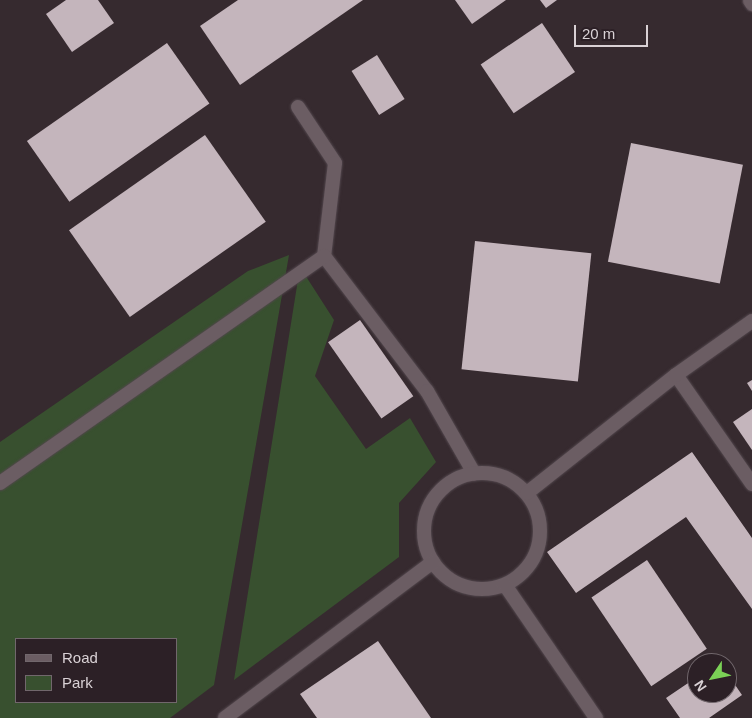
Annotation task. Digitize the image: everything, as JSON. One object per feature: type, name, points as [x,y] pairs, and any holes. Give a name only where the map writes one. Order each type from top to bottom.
[{"type":"lane","points":[[298,107],[335,163],[324,256],[427,391],[474,473]]},
{"type":"lane","points":[[0,483],[324,256]]},
{"type":"lane","points":[[527,493],[676,375],[752,321]]},
{"type":"lane","points":[[676,375],[752,484]]},
{"type":"lane","points":[[474,473],[494,473],[512,480],[527,493],[536,509],[540,526],[539,545],[532,561],[520,575],[505,585],[485,589],[465,586],[447,577],[433,562],[425,544],[424,525],[429,506],[440,490],[455,478],[474,473]]},
{"type":"lane","points":[[225,718],[433,562]]},
{"type":"lane","points":[[505,585],[596,718]]},
{"type":"green space","points":[[289,255],[214,685],[170,718],[0,718],[0,442],[248,271]]},
{"type":"green space","points":[[300,267],[334,320],[315,376],[366,449],[410,418],[436,462],[399,503],[399,557],[234,680]]},
{"type":"building","points":[[66,0],[98,0],[114,23],[72,52],[46,14]]},
{"type":"building","points":[[238,0],[363,0],[240,85],[200,26]]},
{"type":"building","points":[[455,0],[506,0],[472,24]]},
{"type":"building","points":[[540,0],[557,0],[546,8]]},
{"type":"building","points":[[542,23],[575,72],[514,113],[481,64]]},
{"type":"building","points":[[167,43],[209,104],[69,202],[27,141]]},
{"type":"building","points":[[377,55],[405,99],[379,115],[352,71]]},
{"type":"building","points":[[205,135],[266,222],[130,317],[69,230]]},
{"type":"building","points":[[631,143],[743,165],[720,284],[608,262]]},
{"type":"building","points":[[475,241],[591,253],[578,382],[462,369]]},
{"type":"building","points":[[360,320],[413,396],[381,419],[328,342]]},
{"type":"building","points":[[752,380],[752,391],[747,383]]},
{"type":"building","points":[[752,409],[752,450],[733,422]]},
{"type":"building","points":[[692,452],[752,538],[752,609],[686,517],[576,593],[547,552]]},
{"type":"building","points":[[647,560],[707,649],[700,653],[687,653],[687,662],[651,686],[591,597]]},
{"type":"building","points":[[378,641],[431,718],[317,718],[300,694]]},
{"type":"building","points":[[687,684],[687,703],[731,703],[709,718],[680,718],[666,698]]},
{"type":"building","points":[[737,688],[742,695],[737,698]]}]
